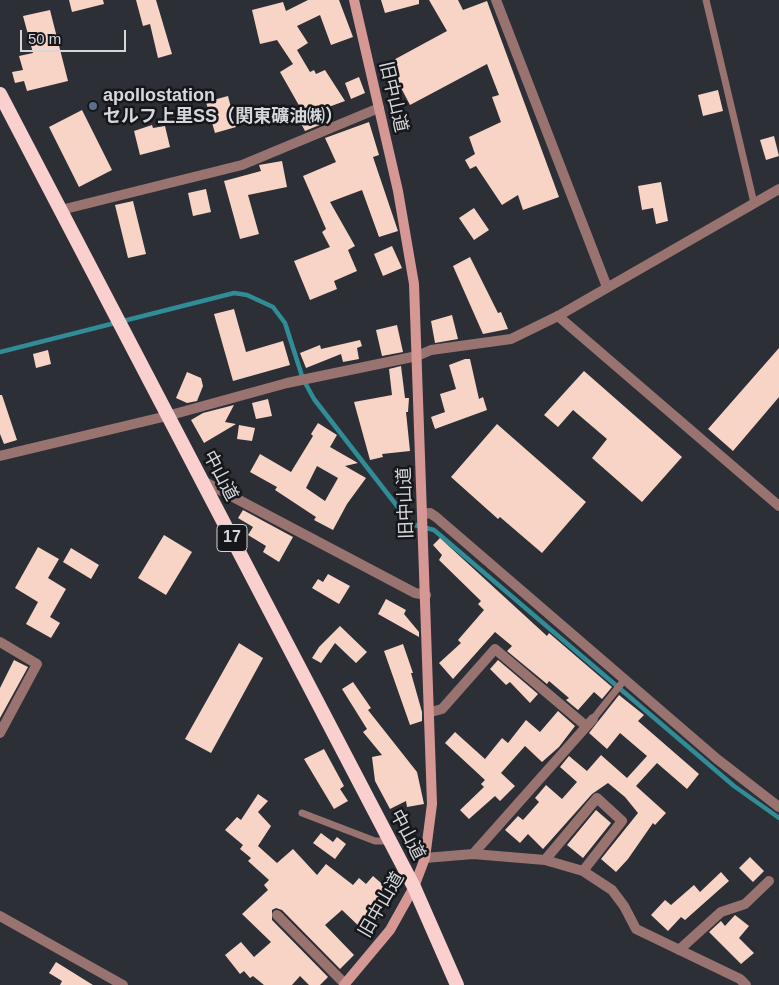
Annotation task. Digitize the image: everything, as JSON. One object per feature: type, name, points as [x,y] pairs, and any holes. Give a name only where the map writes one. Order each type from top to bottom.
[{"type":"highway","name":"中山道","points":[[0,94],[414,887],[457,985]]},
{"type":"main road","name":"旧中山道","points":[[344,985],[390,930],[414,887],[425,858],[432,819],[431,712],[412,259],[354,0]]},
{"type":"street","points":[[496,0],[607,287]]},
{"type":"street","points":[[61,210],[242,165],[379,108]]},
{"type":"street","points":[[0,456],[167,416],[286,383],[417,356],[432,350],[511,339],[558,316],[754,202],[779,190]]},
{"type":"street","points":[[558,316],[779,506]]},
{"type":"street","points":[[201,480],[415,593],[426,595]]},
{"type":"street","points":[[423,517],[430,513],[436,517],[723,764],[779,808]]},
{"type":"street","points":[[0,642],[37,664],[0,733]]},
{"type":"street","points":[[431,712],[442,709],[495,650],[589,723],[474,854]]},
{"type":"street","points":[[545,860],[597,798],[622,821],[583,871]]},
{"type":"street","points":[[425,858],[474,854],[545,860],[583,871],[612,890],[624,906],[636,930],[740,979],[746,985]]},
{"type":"street","points":[[679,950],[721,912],[745,904],[770,881]]},
{"type":"street","points":[[277,915],[344,985]]},
{"type":"street","points":[[0,916],[123,985]]},
{"type":"lane","points":[[706,0],[754,202]]},
{"type":"lane","points":[[589,723],[625,680]]},
{"type":"lane","points":[[302,813],[375,841],[389,842]]},
{"type":"building","points":[[69,0],[103,0],[104,4],[72,12]]},
{"type":"building","points":[[136,0],[156,0],[172,54],[158,58],[150,24],[143,26]]},
{"type":"building","points":[[308,0],[339,0],[353,37],[331,45],[320,15],[297,26],[308,43],[297,50],[310,72],[314,70],[316,74],[325,70],[345,101],[323,109],[329,121],[305,131],[295,112],[301,109],[280,72],[293,64],[277,40],[260,44],[252,10],[283,2],[286,11]]},
{"type":"building","points":[[381,0],[419,0],[419,4],[385,13]]},
{"type":"building","points":[[429,0],[458,0],[463,10],[487,1],[559,197],[523,210],[518,195],[502,205],[476,166],[470,169],[465,160],[475,154],[469,137],[501,122],[492,97],[499,95],[487,64],[410,105],[388,63],[447,31]]},
{"type":"building","points":[[50,10],[68,81],[27,91],[24,81],[15,83],[12,72],[23,70],[19,56],[33,53],[23,16]]},
{"type":"building","points":[[359,77],[365,93],[351,99],[345,83]]},
{"type":"building","points":[[718,90],[723,111],[703,116],[698,95]]},
{"type":"building","points":[[228,96],[236,127],[215,133],[206,102]]},
{"type":"building","points":[[82,110],[112,170],[79,187],[49,127]]},
{"type":"building","points":[[369,122],[379,155],[373,157],[398,231],[379,237],[362,190],[330,202],[355,246],[348,250],[357,271],[334,281],[337,289],[310,300],[294,261],[330,247],[322,232],[326,229],[303,176],[336,162],[325,138]]},
{"type":"building","points":[[152,125],[153,128],[165,126],[170,147],[140,155],[134,131]]},
{"type":"building","points":[[774,136],[779,156],[766,160],[760,140]]},
{"type":"building","points":[[282,161],[287,187],[248,195],[259,234],[240,239],[224,181],[261,171],[259,165]]},
{"type":"building","points":[[661,182],[668,221],[656,224],[653,208],[642,210],[638,186]]},
{"type":"building","points":[[206,189],[211,212],[193,216],[188,193]]},
{"type":"building","points":[[133,201],[146,254],[128,258],[115,205]]},
{"type":"building","points":[[474,208],[489,230],[474,240],[459,218]]},
{"type":"building","points":[[392,246],[402,268],[383,276],[374,254]]},
{"type":"building","points":[[470,257],[498,313],[501,312],[508,329],[483,334],[453,266]]},
{"type":"building","points":[[234,309],[246,352],[283,341],[290,365],[233,381],[214,314]]},
{"type":"building","points":[[452,315],[458,339],[435,343],[431,321]]},
{"type":"building","points":[[397,325],[403,352],[382,356],[376,330]]},
{"type":"building","points":[[360,340],[362,346],[357,348],[359,359],[343,362],[341,354],[306,368],[300,353],[320,345],[321,349]]},
{"type":"building","points":[[779,348],[779,397],[733,451],[708,429]]},
{"type":"building","points":[[48,350],[51,364],[36,368],[33,354]]},
{"type":"building","points":[[470,359],[479,399],[483,397],[487,410],[435,429],[431,417],[445,412],[440,394],[456,389],[449,365]]},
{"type":"building","points":[[401,366],[405,398],[409,398],[408,412],[406,412],[410,451],[382,454],[383,457],[370,460],[354,402],[392,395],[389,369]]},
{"type":"building","points":[[584,371],[682,457],[642,502],[592,458],[607,439],[573,410],[558,427],[544,415]]},
{"type":"building","points":[[187,372],[201,378],[203,386],[197,401],[187,403],[176,398]]},
{"type":"building","points":[[0,395],[2,395],[17,440],[4,444],[0,434]]},
{"type":"building","points":[[268,399],[272,416],[256,419],[252,403]]},
{"type":"building","points":[[234,405],[225,422],[236,424],[204,443],[191,420],[203,413]]},
{"type":"building","points":[[318,423],[337,435],[330,447],[358,463],[345,466],[366,478],[347,504],[333,530],[314,520],[316,517],[275,490],[277,487],[250,472],[260,454],[291,472],[313,436],[311,434]],"holes":[[[317,466],[338,478],[325,501],[306,488]]]},
{"type":"building","points":[[497,424],[586,502],[542,553],[500,517],[498,519],[451,477]]},
{"type":"building","points":[[239,425],[255,428],[252,441],[237,439]]},
{"type":"building","points":[[243,510],[293,537],[279,562],[263,552],[266,546],[248,535],[253,527],[238,518]]},
{"type":"building","points":[[164,535],[192,552],[166,595],[138,578]]},
{"type":"building","points":[[440,538],[547,636],[549,633],[612,687],[602,699],[594,692],[578,710],[566,700],[569,698],[549,681],[547,684],[507,651],[512,646],[495,632],[453,679],[439,663],[461,643],[458,640],[484,610],[478,604],[481,601],[439,560],[442,555],[433,545]]},
{"type":"building","points":[[38,547],[59,559],[48,578],[66,589],[50,617],[60,623],[51,638],[26,624],[38,602],[15,588]]},
{"type":"building","points":[[71,548],[99,565],[91,579],[63,562]]},
{"type":"building","points":[[328,574],[350,586],[339,604],[312,588],[318,579],[323,582]]},
{"type":"building","points":[[386,599],[406,610],[404,614],[419,632],[419,637],[378,614]]},
{"type":"building","points":[[340,626],[367,652],[356,663],[335,643],[321,663],[312,658],[319,647]]},
{"type":"building","points":[[239,643],[263,658],[211,753],[185,739]]},
{"type":"building","points":[[403,644],[413,673],[411,673],[422,712],[422,721],[410,725],[384,651]]},
{"type":"building","points":[[14,660],[28,667],[0,718],[0,688]]},
{"type":"building","points":[[498,660],[538,694],[530,703],[510,682],[506,685],[490,669]]},
{"type":"building","points":[[353,682],[371,708],[368,710],[417,772],[424,804],[407,807],[406,801],[390,809],[375,781],[372,757],[382,755],[363,732],[367,729],[342,689]]},
{"type":"building","points":[[619,695],[644,715],[638,721],[699,774],[687,789],[657,763],[636,786],[666,813],[655,825],[653,823],[628,859],[616,872],[601,859],[638,813],[625,797],[608,783],[592,794],[543,849],[528,834],[520,843],[505,830],[518,816],[523,820],[539,802],[535,798],[546,785],[562,799],[577,782],[560,767],[569,756],[587,771],[601,755],[627,778],[647,756],[620,733],[607,749],[589,733]]},
{"type":"building","points":[[558,711],[575,726],[559,747],[542,762],[525,746],[501,773],[515,786],[500,801],[495,796],[469,819],[460,810],[484,787],[481,784],[485,780],[445,743],[455,732],[485,759],[502,738],[508,743],[526,720],[540,732]]},
{"type":"building","points":[[324,749],[344,786],[340,789],[348,801],[334,809],[304,759]]},
{"type":"building","points":[[258,794],[268,801],[258,812],[271,826],[258,846],[277,863],[293,849],[317,875],[326,864],[353,885],[359,878],[366,884],[373,876],[388,889],[374,906],[382,915],[365,932],[342,910],[325,925],[354,955],[340,969],[282,910],[276,908],[272,910],[272,920],[328,977],[320,985],[309,985],[300,976],[292,985],[264,985],[253,976],[250,978],[244,971],[240,974],[225,955],[241,942],[254,957],[271,942],[242,914],[268,890],[264,885],[269,880],[248,861],[251,858],[240,849],[243,845],[225,830],[237,817],[241,820]]},
{"type":"building","points":[[596,810],[611,823],[583,858],[567,845]]},
{"type":"building","points":[[321,833],[333,842],[337,837],[346,844],[335,859],[313,843]]},
{"type":"building","points":[[750,857],[764,871],[753,882],[739,868]]},
{"type":"building","points":[[721,872],[729,881],[685,920],[681,917],[668,931],[651,915],[665,900],[671,905],[694,885],[700,892]]},
{"type":"building","points":[[735,915],[749,926],[739,938],[754,953],[741,964],[709,932],[721,921],[725,926]]},
{"type":"building","points":[[56,962],[93,985],[60,985],[62,981],[49,973]]},
{"type":"waterway","points":[[0,352],[234,293],[247,295],[273,307],[285,323],[303,379],[314,399],[411,524],[434,530],[734,786],[779,818]]},
{"type":"place","name":"apollostation セルフ上里SS（関東礦油㈱）","points":[[93,106]]}]
